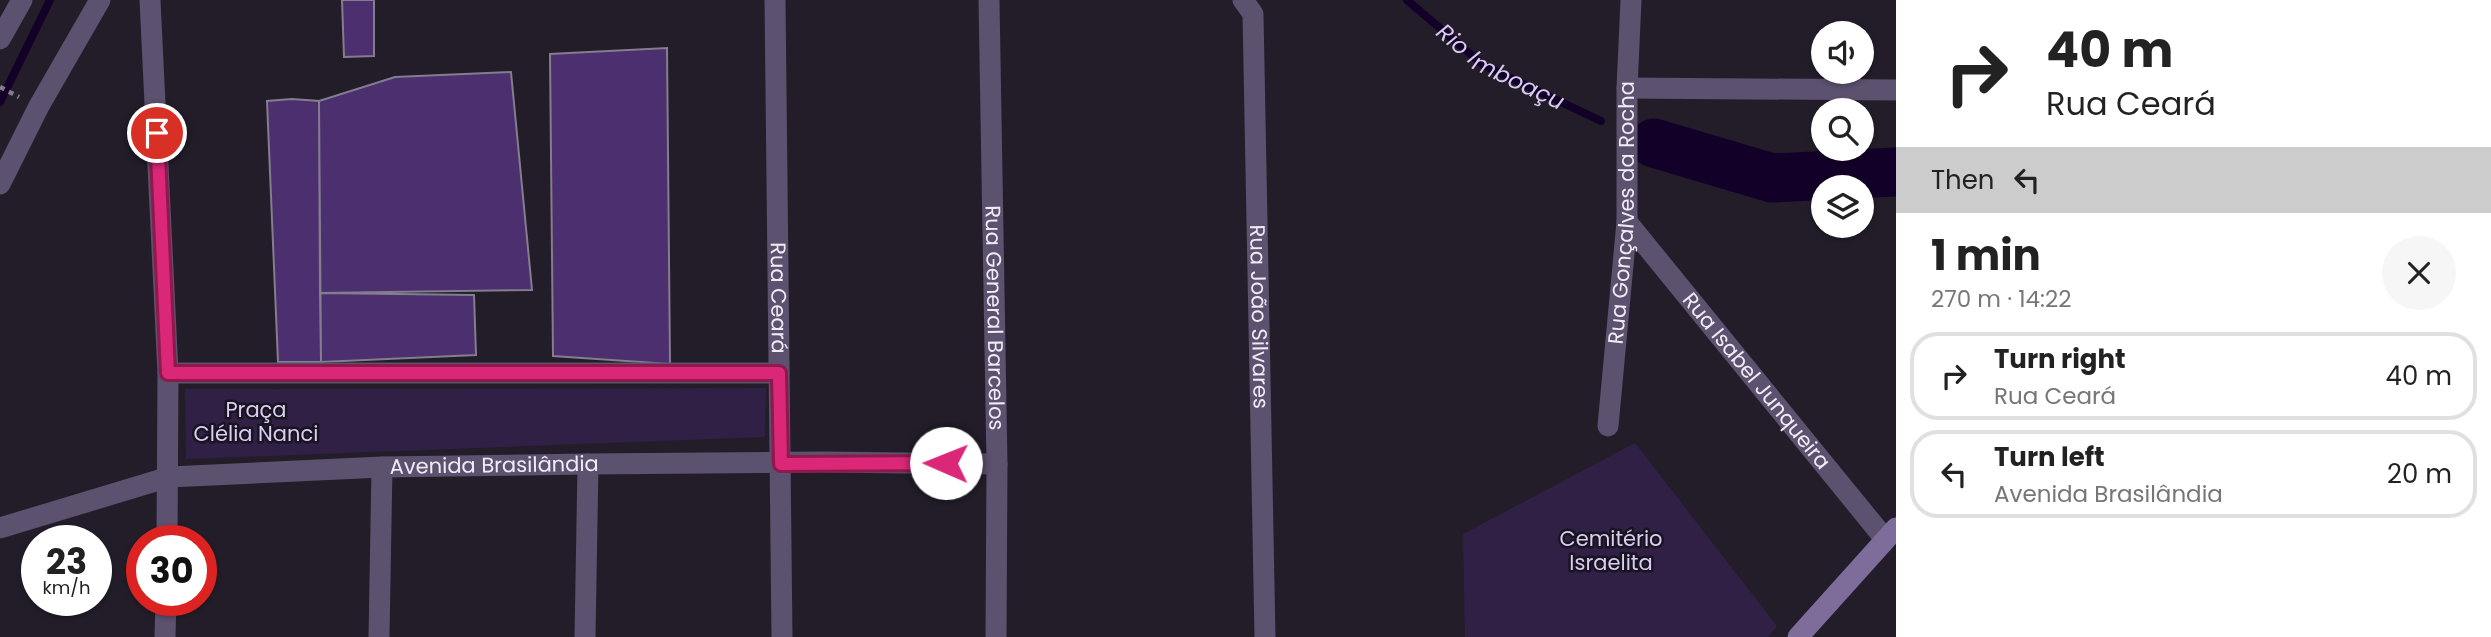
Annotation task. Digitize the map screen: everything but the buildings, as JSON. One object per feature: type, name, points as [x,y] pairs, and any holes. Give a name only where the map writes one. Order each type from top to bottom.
[{"type":"main road","points":[[1798,637],[1890,534]]},
{"type":"street","points":[[0,39],[22,0]]},
{"type":"street","points":[[0,184],[39,106],[100,0]]},
{"type":"street","points":[[150,0],[168,373],[168,525]]},
{"type":"street","name":"Rua Ceará","points":[[775,0],[782,637]]},
{"type":"street","name":"Rua General Barcelos","points":[[989,0],[997,464],[996,637]]},
{"type":"street","name":"Rua João Silvares","points":[[1243,0],[1253,14],[1265,637]]},
{"type":"street","name":"Rua Gonçalves da Rocha","points":[[1608,426],[1626,222],[1631,0]]},
{"type":"street","points":[[1627,88],[1896,90]]},
{"type":"street","name":"Rua Isabel Junqueira","points":[[1626,222],[1890,534]]},
{"type":"street","points":[[168,373],[779,373]]},
{"type":"street","points":[[584,637],[587,464]]},
{"type":"street","name":"Avenida Brasilândia","points":[[0,528],[169,477],[382,467],[997,464]]},
{"type":"street","points":[[379,637],[382,467]]},
{"type":"street","points":[[165,637],[166,616]]},
{"type":"path","points":[[0,87],[28,101]]},
{"type":"green space","name":"Praça Clélia Nanci","points":[[766,388],[765,437],[186,459],[185,389]]},
{"type":"green space","name":"Cemitério Israelita","points":[[1635,443],[1777,626],[1768,637],[1465,637],[1463,534]]},
{"type":"waterway","name":"Rio Imboaçu","points":[[0,102],[50,0]]},
{"type":"waterway","name":"Rio Imboaçu","points":[[1407,0],[1483,65],[1601,121]]},
{"type":"waterway","name":"Rio Imboaçu","points":[[1654,143],[1772,178],[1896,172]]},
{"type":"route","points":[[157,133],[168,373],[779,373],[781,464],[946,463]]}]
